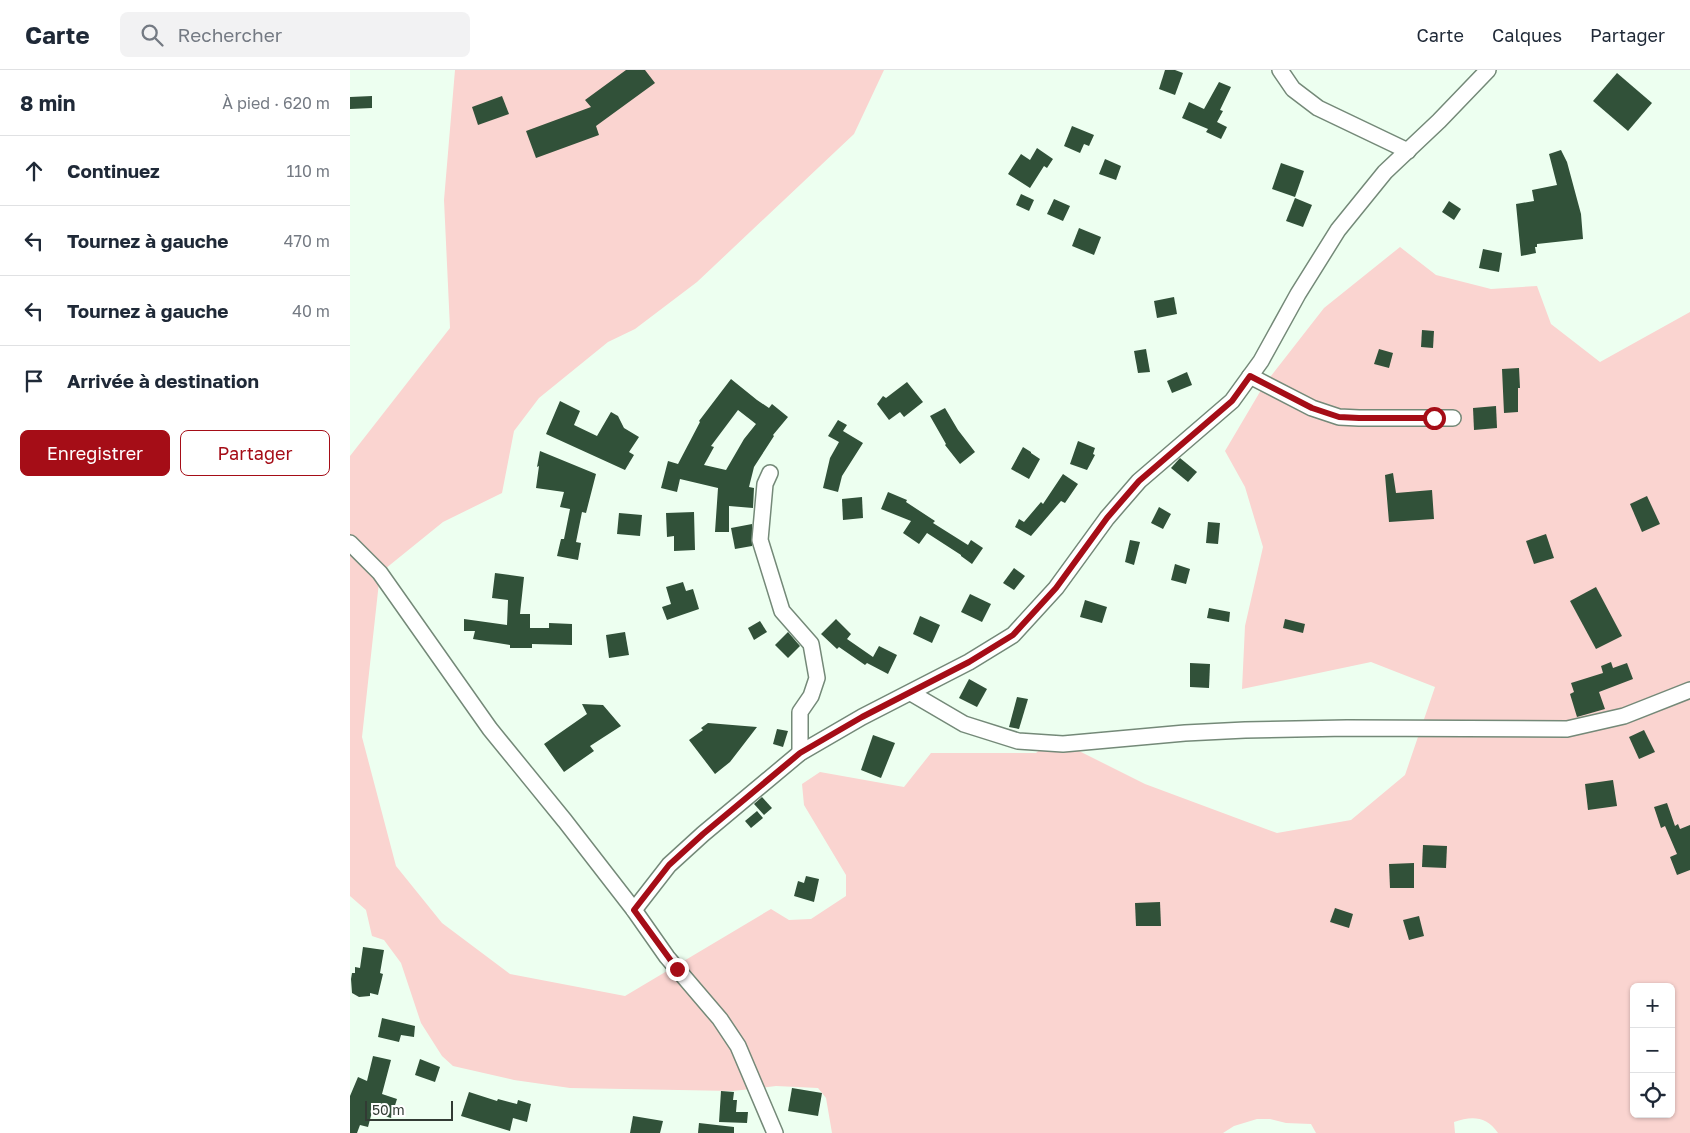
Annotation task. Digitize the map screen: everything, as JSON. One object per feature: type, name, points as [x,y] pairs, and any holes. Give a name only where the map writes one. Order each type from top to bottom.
[{"type":"street","points":[[1280,70],[1293,89],[1318,108],[1408,151]]},
{"type":"street","points":[[634,910],[669,865],[800,753],[862,717],[969,662],[1013,635],[1056,588],[1107,518],[1139,481],[1232,401],[1261,361],[1298,294],[1338,230],[1385,172],[1439,121],[1488,70]]},
{"type":"street","points":[[1250,376],[1312,408],[1339,417],[1453,418]]},
{"type":"street","points":[[770,472],[765,484],[760,540],[782,611],[810,644],[817,678],[811,696],[800,712],[800,753]]},
{"type":"street","points":[[350,543],[380,573],[490,729],[565,821],[634,910],[667,957],[720,1019],[738,1046],[775,1133]]},
{"type":"street","points":[[911,693],[964,724],[1018,741],[1063,744],[1185,733],[1245,730],[1347,728],[1567,729],[1624,716],[1690,690]]},
{"type":"shaded area","points":[[455,70],[884,70],[854,134],[697,282],[635,329],[608,342],[539,398],[514,431],[502,493],[443,522],[380,573],[362,737],[396,866],[442,923],[510,974],[625,996],[771,909],[789,920],[811,919],[846,896],[846,875],[804,805],[802,784],[820,772],[904,787],[931,753],[1036,753],[1053,738],[1145,784],[1277,833],[1351,820],[1405,775],[1435,687],[1371,662],[1242,689],[1245,626],[1263,547],[1245,487],[1225,451],[1264,385],[1324,308],[1400,247],[1436,275],[1491,289],[1537,286],[1551,324],[1600,362],[1690,312],[1690,1133],[1498,1133],[1484,1120],[1473,1118],[1454,1122],[1455,1133],[1316,1133],[1311,1124],[1257,1119],[1234,1126],[1223,1133],[832,1133],[826,1098],[818,1088],[776,1086],[733,1091],[570,1088],[514,1080],[453,1066],[442,1056],[421,1023],[401,963],[384,940],[372,936],[366,910],[350,896],[350,456],[450,328],[444,200]]},
{"type":"building","points":[[626,70],[645,70],[655,83],[596,126],[599,135],[536,158],[526,131],[591,107],[585,100]]},
{"type":"building","points":[[1165,70],[1175,70],[1183,73],[1175,95],[1159,89]]},
{"type":"building","points":[[1617,73],[1652,103],[1628,131],[1593,101]]},
{"type":"building","points":[[1219,82],[1231,87],[1220,110],[1223,111],[1217,122],[1227,127],[1221,139],[1206,132],[1208,129],[1182,118],[1189,102],[1204,109]]},
{"type":"building","points":[[372,96],[372,108],[350,109],[350,97]]},
{"type":"building","points":[[502,96],[509,114],[478,125],[472,107]]},
{"type":"building","points":[[1072,126],[1094,135],[1089,146],[1084,144],[1080,153],[1064,146]]},
{"type":"building","points":[[1037,148],[1053,159],[1047,168],[1044,166],[1030,188],[1008,174],[1021,154],[1030,160]]},
{"type":"building","points":[[1561,150],[1567,162],[1581,214],[1583,239],[1537,244],[1537,247],[1535,247],[1536,253],[1521,256],[1516,204],[1534,201],[1532,190],[1557,185],[1549,154]]},
{"type":"building","points":[[1105,159],[1121,166],[1116,180],[1099,174]]},
{"type":"building","points":[[1281,163],[1304,171],[1295,197],[1272,189]]},
{"type":"building","points":[[1021,194],[1034,200],[1029,211],[1016,205]]},
{"type":"building","points":[[1295,198],[1312,205],[1303,227],[1286,221]]},
{"type":"building","points":[[1054,199],[1070,206],[1063,221],[1047,214]]},
{"type":"building","points":[[1449,201],[1461,209],[1454,220],[1442,212]]},
{"type":"building","points":[[1079,228],[1101,237],[1094,255],[1072,246]]},
{"type":"building","points":[[1483,249],[1502,253],[1499,272],[1479,268]]},
{"type":"building","points":[[1174,297],[1177,314],[1157,318],[1154,301]]},
{"type":"building","points":[[1422,330],[1434,331],[1433,348],[1421,347]]},
{"type":"building","points":[[1146,349],[1150,372],[1138,373],[1134,351]]},
{"type":"building","points":[[1379,349],[1393,353],[1389,368],[1374,364]]},
{"type":"building","points":[[1519,368],[1518,412],[1504,413],[1502,369]]},
{"type":"building","points":[[1187,372],[1192,385],[1172,393],[1167,381]]},
{"type":"building","points":[[731,379],[769,408],[772,404],[788,417],[773,435],[754,467],[749,487],[754,488],[753,508],[729,506],[729,532],[715,532],[718,488],[680,479],[677,492],[661,488],[668,461],[678,464],[699,421]],"holes":[[[738,410],[756,424],[744,439],[726,470],[704,465],[714,447],[711,446]]]},
{"type":"building","points":[[907,382],[923,402],[904,417],[900,412],[889,420],[877,404],[883,396],[886,398]]},
{"type":"building","points":[[560,401],[580,411],[574,425],[597,436],[611,412],[618,416],[624,428],[639,437],[629,452],[634,455],[625,470],[546,434]]},
{"type":"building","points":[[1496,406],[1497,428],[1474,430],[1473,408]]},
{"type":"building","points":[[945,408],[958,430],[975,452],[960,464],[945,445],[930,416]]},
{"type":"building","points":[[838,420],[847,425],[843,431],[863,443],[842,476],[838,492],[823,488],[830,458],[839,442],[828,436]]},
{"type":"building","points":[[1078,441],[1095,448],[1093,454],[1095,455],[1087,470],[1070,464]]},
{"type":"building","points":[[1023,447],[1040,459],[1029,479],[1011,469]]},
{"type":"building","points":[[540,451],[596,474],[586,513],[582,512],[576,542],[581,543],[578,560],[557,556],[561,539],[564,539],[570,509],[560,507],[564,492],[536,488]]},
{"type":"building","points":[[1180,458],[1197,472],[1188,482],[1171,468]]},
{"type":"building","points":[[1393,473],[1396,493],[1432,490],[1434,519],[1389,522],[1385,475]]},
{"type":"building","points":[[1063,474],[1078,484],[1065,503],[1061,501],[1031,536],[1015,527],[1019,519],[1024,522],[1041,502],[1043,504]]},
{"type":"building","points":[[888,492],[907,500],[906,502],[935,521],[933,523],[968,545],[971,540],[983,548],[972,564],[927,533],[919,544],[903,533],[911,521],[881,509]]},
{"type":"building","points":[[1647,496],[1660,524],[1642,532],[1630,504]]},
{"type":"building","points":[[862,497],[863,518],[843,520],[842,499]]},
{"type":"building","points":[[1159,507],[1171,514],[1163,529],[1151,523]]},
{"type":"building","points":[[694,512],[695,550],[674,551],[674,536],[667,537],[666,513]]},
{"type":"building","points":[[619,513],[642,515],[640,536],[617,534]]},
{"type":"building","points":[[1208,522],[1220,523],[1218,544],[1206,543]]},
{"type":"building","points":[[752,524],[752,546],[735,549],[731,528]]},
{"type":"building","points":[[1546,534],[1554,558],[1534,564],[1526,541]]},
{"type":"building","points":[[1130,540],[1140,542],[1134,565],[1125,562]]},
{"type":"building","points":[[1175,564],[1190,569],[1186,584],[1171,580]]},
{"type":"building","points":[[1014,568],[1025,576],[1014,590],[1003,583]]},
{"type":"building","points":[[495,573],[524,577],[520,614],[530,614],[530,628],[549,628],[549,623],[572,624],[572,645],[532,644],[532,648],[510,648],[510,645],[473,639],[475,631],[464,631],[464,619],[507,625],[508,600],[492,598]]},
{"type":"building","points":[[683,582],[686,591],[693,589],[699,609],[667,620],[662,607],[671,604],[666,587]]},
{"type":"building","points":[[1596,587],[1622,636],[1596,649],[1570,601]]},
{"type":"building","points":[[970,594],[991,604],[982,622],[961,612]]},
{"type":"building","points":[[1085,600],[1107,607],[1102,623],[1080,617]]},
{"type":"building","points":[[1209,608],[1230,612],[1229,622],[1207,618]]},
{"type":"building","points":[[920,616],[940,625],[932,643],[913,634]]},
{"type":"building","points":[[836,619],[851,634],[847,639],[873,657],[879,646],[897,655],[888,674],[867,663],[865,665],[839,647],[837,649],[821,634]]},
{"type":"building","points":[[1285,619],[1305,624],[1303,633],[1283,628]]},
{"type":"building","points":[[760,621],[767,632],[754,640],[748,628]]},
{"type":"building","points":[[625,632],[629,655],[609,658],[606,635]]},
{"type":"building","points":[[788,632],[800,646],[788,658],[775,645]]},
{"type":"building","points":[[1611,662],[1613,668],[1627,663],[1633,679],[1599,692],[1605,709],[1577,717],[1570,694],[1574,692],[1571,683],[1603,673],[1601,666]]},
{"type":"building","points":[[1190,663],[1210,664],[1209,688],[1190,687]]},
{"type":"building","points":[[969,679],[987,689],[977,707],[959,698]]},
{"type":"building","points":[[1017,697],[1028,699],[1019,729],[1009,727]]},
{"type":"building","points":[[582,704],[603,705],[621,726],[590,746],[594,751],[564,772],[544,744],[587,714]]},
{"type":"building","points":[[708,723],[757,727],[730,762],[715,774],[689,740],[703,730],[701,728]]},
{"type":"building","points":[[777,729],[788,731],[783,747],[773,744]]},
{"type":"building","points":[[1644,730],[1655,752],[1639,759],[1629,737]]},
{"type":"building","points":[[873,735],[895,743],[881,778],[861,770]]},
{"type":"building","points":[[1613,780],[1617,806],[1588,810],[1585,784]]},
{"type":"building","points":[[762,797],[772,808],[764,815],[754,804]]},
{"type":"building","points":[[1667,803],[1675,826],[1678,824],[1680,829],[1690,825],[1690,870],[1677,875],[1670,857],[1677,854],[1665,826],[1661,828],[1654,807]]},
{"type":"building","points":[[757,811],[763,818],[751,828],[745,821]]},
{"type":"building","points":[[1423,845],[1447,846],[1446,868],[1422,867]]},
{"type":"building","points":[[1414,863],[1414,888],[1390,888],[1389,864]]},
{"type":"building","points":[[806,876],[819,879],[814,902],[794,896],[798,881],[804,883]]},
{"type":"building","points":[[1160,902],[1161,926],[1136,926],[1135,903]]},
{"type":"building","points":[[1335,908],[1353,914],[1349,928],[1330,922]]},
{"type":"building","points":[[1419,916],[1424,936],[1409,940],[1403,920]]},
{"type":"building","points":[[363,947],[384,950],[380,973],[383,974],[378,995],[370,993],[370,996],[359,997],[352,993],[352,973],[355,973],[355,967],[360,968]]},
{"type":"building","points":[[382,1018],[415,1026],[414,1037],[401,1035],[399,1042],[378,1037]]},
{"type":"building","points":[[373,1056],[391,1060],[382,1094],[397,1099],[391,1118],[372,1112],[368,1127],[360,1125],[357,1133],[350,1133],[350,1096],[358,1077],[367,1081]]},
{"type":"building","points":[[420,1059],[440,1067],[435,1082],[415,1075]]},
{"type":"building","points":[[792,1088],[822,1093],[818,1116],[788,1111]]},
{"type":"building","points":[[721,1091],[734,1092],[733,1100],[737,1100],[736,1112],[748,1112],[747,1123],[719,1122]]},
{"type":"building","points":[[469,1092],[497,1101],[498,1099],[517,1104],[518,1100],[531,1104],[527,1122],[513,1118],[510,1131],[461,1116]]},
{"type":"building","points":[[633,1116],[663,1121],[660,1133],[630,1133]]},
{"type":"building","points":[[699,1123],[734,1127],[734,1133],[698,1133]]},
{"type":"route","points":[[677,969],[634,910],[669,865],[800,753],[862,717],[969,662],[1013,635],[1056,588],[1107,518],[1139,481],[1232,401],[1250,376],[1312,408],[1339,417],[1434,418]]}]
